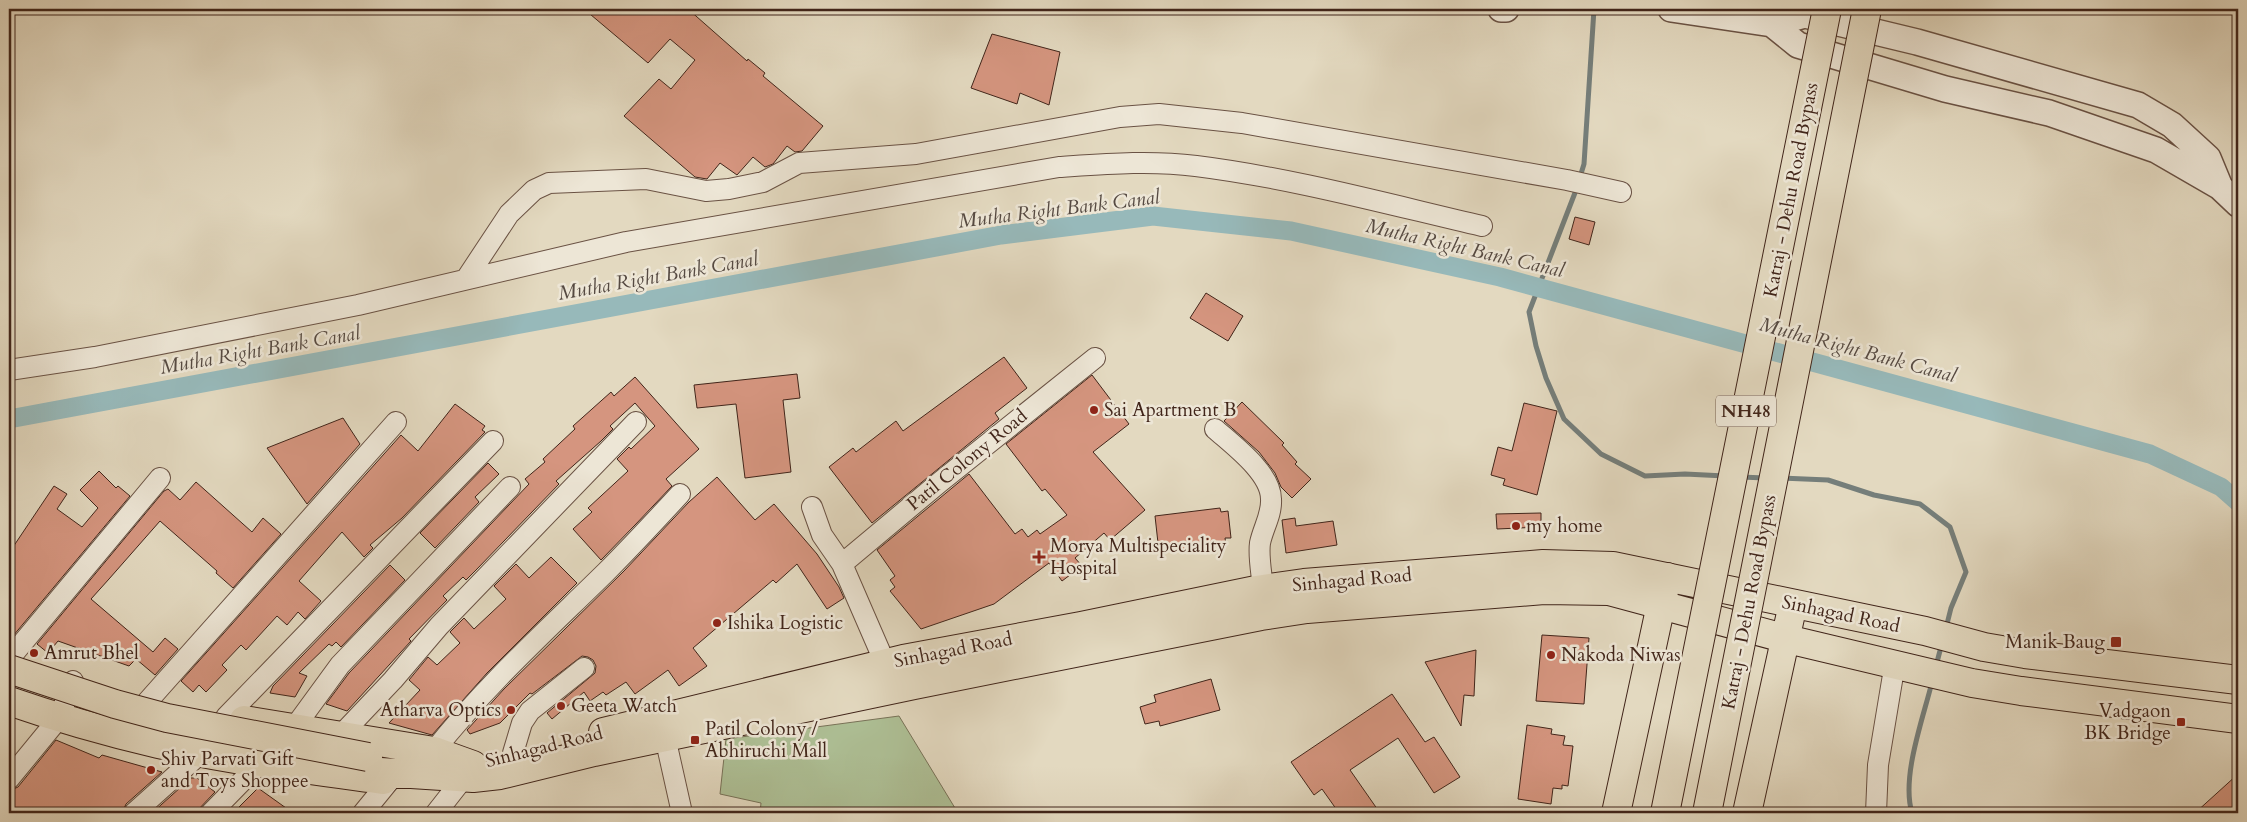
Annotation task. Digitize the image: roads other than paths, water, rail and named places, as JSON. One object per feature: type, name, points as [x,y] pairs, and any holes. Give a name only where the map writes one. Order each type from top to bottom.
[{"type":"main road","name":"Katraj - Dehu Road Bypass","points":[[1665,813],[1827,9]]},
{"type":"main road","name":"Katraj - Dehu Road Bypass","points":[[1707,813],[1867,9]]},
{"type":"main road","name":"Sinhagad Road","points":[[468,776],[513,753],[885,663],[1263,589],[1304,583],[1542,564],[1613,566],[1925,631],[1984,647],[2025,654],[2238,680]]},
{"type":"main road","points":[[1616,813],[1667,577]]},
{"type":"main road","name":"Sinhagad Road","points":[[468,776],[500,775],[665,737],[914,685],[1307,609],[1544,590],[1609,591],[1787,639],[1972,683],[2238,719]]},
{"type":"main road","points":[[1747,813],[1787,639],[1793,604]]},
{"type":"main road","points":[[9,661],[170,708],[434,751],[468,776]]},
{"type":"main road","points":[[9,661],[115,704],[167,718],[367,764]]},
{"type":"main road","points":[[9,688],[110,722],[163,734],[367,764],[468,776]]},
{"type":"main road","points":[[9,701],[59,718],[142,740],[260,763],[441,787],[468,776]]},
{"type":"street","points":[[1501,9],[1506,9]]},
{"type":"street","points":[[1671,9],[1772,24],[1805,15],[1917,42],[2138,105],[2172,125],[2208,158],[2220,187]]},
{"type":"street","points":[[1772,24],[1798,46],[1945,89],[2049,113],[2156,150],[2220,187],[2238,204]]},
{"type":"street","points":[[466,279],[509,214],[534,190],[549,183],[646,179],[706,191],[729,189],[763,182],[799,163],[916,154],[1120,117],[1149,114],[1242,123],[1567,180],[1622,192]]},
{"type":"street","points":[[9,370],[104,355],[358,305],[626,242],[1059,167],[1128,163],[1194,166],[1302,184],[1482,226]]},
{"type":"street","name":"Patil Colony Road","points":[[842,564],[940,482],[1095,358]]},
{"type":"street","points":[[147,702],[396,422]]},
{"type":"street","points":[[340,736],[393,680],[439,626],[636,422]]},
{"type":"street","points":[[1215,429],[1251,461],[1267,484],[1272,498],[1268,522],[1260,544],[1263,589]]},
{"type":"street","points":[[226,717],[493,441]]},
{"type":"street","points":[[9,661],[160,478]]},
{"type":"street","points":[[294,728],[340,665],[510,487]]},
{"type":"street","points":[[434,751],[476,699],[513,660],[607,571],[680,494]]},
{"type":"street","points":[[812,506],[822,536],[842,564],[885,663]]},
{"type":"street","points":[[1876,813],[1878,764],[1906,666]]},
{"type":"street","points":[[513,753],[522,723],[530,710],[584,668]]},
{"type":"street","points":[[9,779],[59,718],[73,681]]},
{"type":"street","points":[[665,737],[682,813]]},
{"type":"street","points":[[134,813],[202,752]]},
{"type":"street","points":[[211,813],[260,763]]},
{"type":"street","points":[[436,813],[468,776]]},
{"type":"street","points":[[363,813],[390,780]]},
{"type":"waterway","points":[[1580,177],[1584,164],[1594,9]]},
{"type":"waterway","points":[[1578,185],[1529,312],[1536,346],[1546,378],[1564,419],[1601,454],[1645,476],[1685,474],[1725,476]]},
{"type":"waterway","name":"Mutha Right Bank Canal","points":[[9,419],[1001,235],[1153,216],[1291,231],[1500,277],[2150,454],[2221,487],[2238,502]]},
{"type":"waterway","points":[[1741,477],[1765,478]]},
{"type":"waterway","points":[[1781,478],[1828,480],[1874,495],[1920,504],[1950,527],[1966,572],[1951,608],[1946,628]]},
{"type":"waterway","points":[[1936,666],[1942,643]]},
{"type":"waterway","points":[[1912,813],[1909,799],[1911,765],[1932,682]]},
{"type":"place","name":"Sai Apartment B","points":[[1094,410]]},
{"type":"place","name":"my home","points":[[1516,526]]},
{"type":"place","name":"Morya Multispeciality Hospital","points":[[1039,557]]},
{"type":"place","name":"Ishika Logistic","points":[[717,623]]},
{"type":"place","name":"Manik Baug","points":[[2116,642]]},
{"type":"place","name":"Amrut Bhel","points":[[34,653]]},
{"type":"place","name":"Nakoda Niwas","points":[[1551,655]]},
{"type":"place","name":"Geeta Watch","points":[[561,706]]},
{"type":"place","name":"Atharva Optics","points":[[511,710]]},
{"type":"place","name":"Vadgaon BK Bridge","points":[[2181,722]]},
{"type":"place","name":"Patil Colony / Abhiruchi Mall","points":[[695,740]]},
{"type":"place","name":"Shiv Parvati Gift and Toys Shoppee","points":[[151,770]]}]
